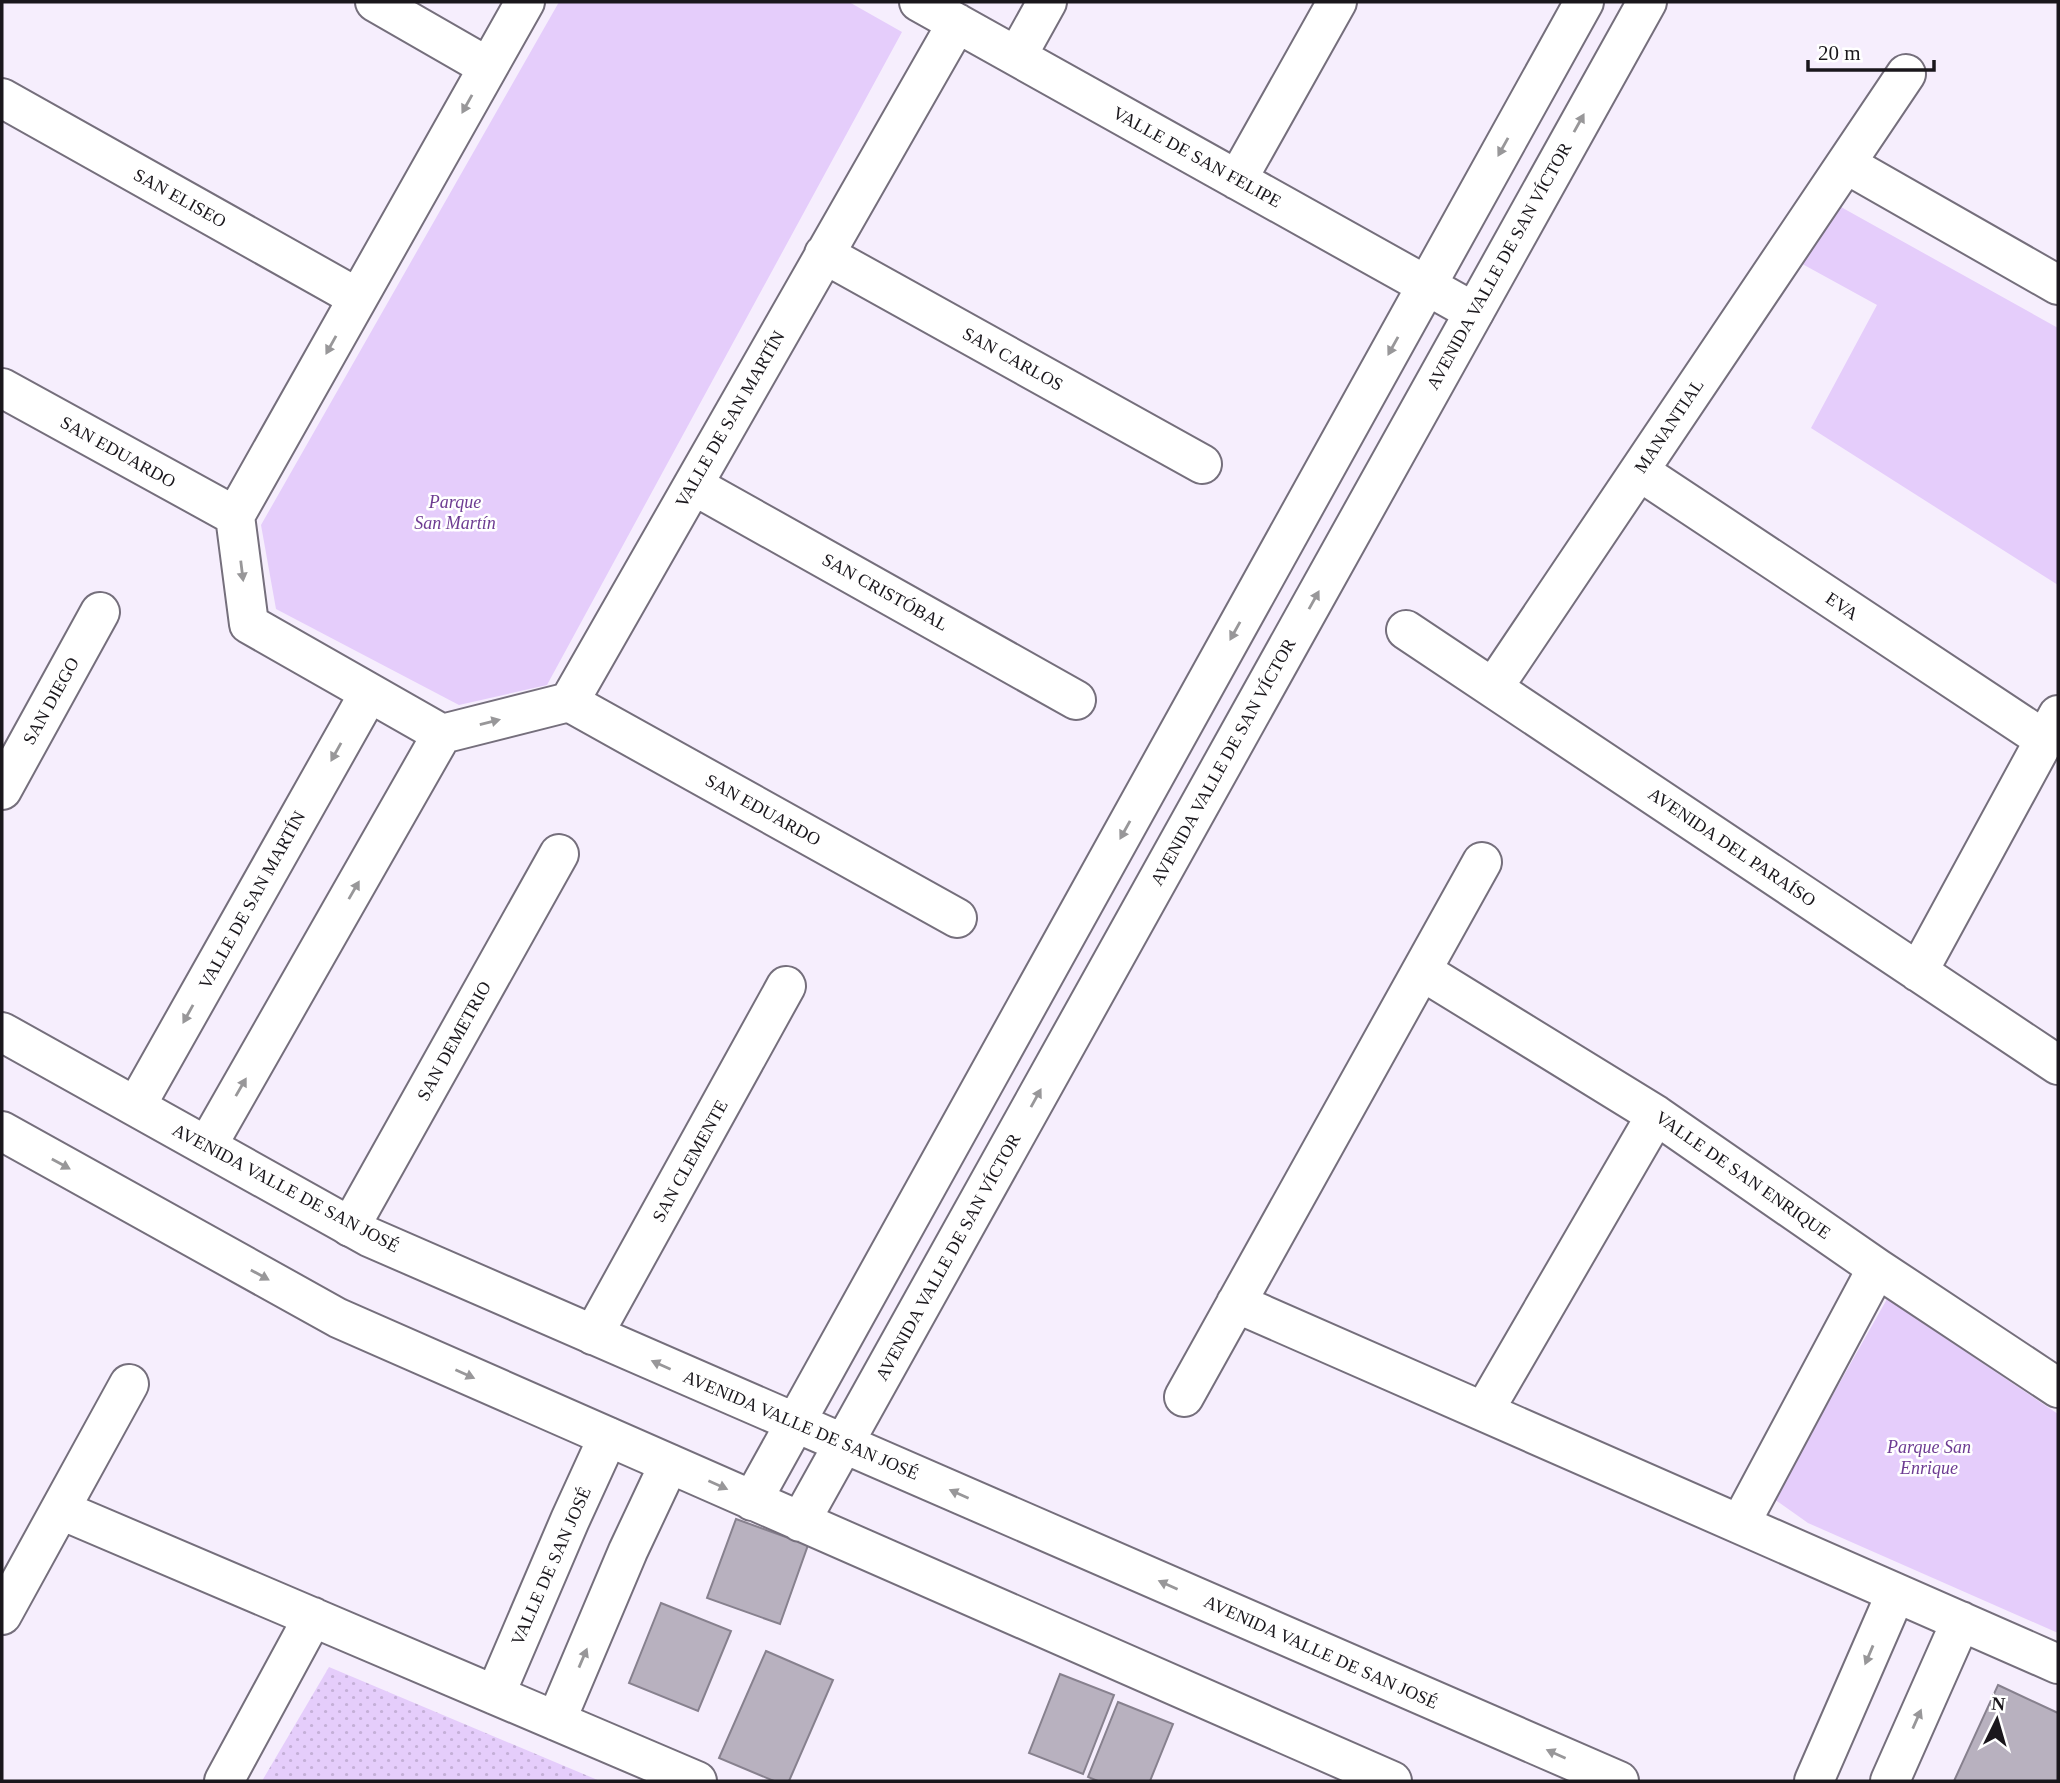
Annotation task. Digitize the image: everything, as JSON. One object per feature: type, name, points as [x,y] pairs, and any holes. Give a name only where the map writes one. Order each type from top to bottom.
[{"type":"street","points":[[375,2],[488,66]]},
{"type":"street","points":[[525,2],[235,516],[249,624],[442,734],[569,702]]},
{"type":"street","name":"VALLE DE SAN FELIPE","points":[[919,2],[1474,312]]},
{"type":"street","points":[[1017,56],[1047,2]]},
{"type":"street","points":[[1237,180],[1337,2]]},
{"type":"street","points":[[752,1500],[1584,2]]},
{"type":"street","name":"AVENIDA VALLE DE SAN VÍCTOR","points":[[800,1522],[1647,2]]},
{"type":"street","name":"VALLE DE SAN MARTÍN","points":[[569,702],[957,23]]},
{"type":"street","name":"MANANTIAL","points":[[1493,688],[1906,74]]},
{"type":"street","name":"SAN ELISEO","points":[[2,98],[358,298]]},
{"type":"street","points":[[1846,164],[2058,285]]},
{"type":"street","name":"SAN CARLOS","points":[[824,254],[1202,464]]},
{"type":"street","name":"SAN EDUARDO","points":[[2,388],[235,516]]},
{"type":"street","name":"EVA","points":[[1639,471],[2051,728]]},
{"type":"street","name":"SAN CRISTÓBAL","points":[[693,485],[1076,700]]},
{"type":"street","name":"SAN DIEGO","points":[[2,790],[100,611]]},
{"type":"street","name":"AVENIDA DEL PARAÍSO","points":[[1406,629],[2058,1065]]},
{"type":"street","name":"VALLE DE SAN MARTÍN","points":[[136,1107],[369,693]]},
{"type":"street","name":"SAN EDUARDO","points":[[569,702],[957,918]]},
{"type":"street","points":[[1918,972],[2051,728]]},
{"type":"street","points":[[207,1146],[442,734]]},
{"type":"street","name":"SAN DEMETRIO","points":[[349,1227],[559,854]]},
{"type":"street","points":[[1184,1397],[1482,862]]},
{"type":"street","name":"VALLE DE SAN ENRIQUE","points":[[1422,971],[1656,1115],[1877,1268],[2058,1388]]},
{"type":"street","name":"SAN CLEMENTE","points":[[593,1335],[786,986]]},
{"type":"street","name":"AVENIDA VALLE DE SAN JOSÉ","points":[[2,1032],[349,1227],[1619,1781]]},
{"type":"street","points":[[1484,1411],[1656,1115]]},
{"type":"street","points":[[2,1131],[338,1318],[1392,1781]]},
{"type":"street","points":[[1740,1524],[1877,1268]]},
{"type":"street","points":[[1236,1303],[2058,1664]]},
{"type":"street","points":[[2,1615],[129,1384]]},
{"type":"street","name":"VALLE DE SAN JOSÉ","points":[[495,1695],[608,1437]]},
{"type":"street","points":[[556,1721],[628,1551],[669,1464]]},
{"type":"street","points":[[61,1510],[697,1781]]},
{"type":"street","points":[[1814,1781],[1896,1593]]},
{"type":"street","points":[[224,1781],[313,1617]]},
{"type":"street","points":[[1890,1781],[1961,1621]]},
{"type":"green space","name":"Parque San Martín","points":[[559,2],[849,2],[902,32],[547,685],[459,705],[276,609],[261,525]]},
{"type":"green space","points":[[1832,202],[2058,328],[2058,585],[1811,428],[1877,305],[1795,260]]},
{"type":"green space","name":"Parque San Enrique","points":[[1887,1299],[2058,1414],[2058,1633],[1808,1523],[1774,1499]]},
{"type":"green space","points":[[329,1667],[600,1781],[262,1781]]},
{"type":"building","points":[[736,1519],[808,1545],[780,1624],[707,1598]]},
{"type":"building","points":[[661,1603],[731,1631],[698,1711],[629,1683]]},
{"type":"building","points":[[766,1651],[833,1680],[789,1781],[774,1781],[719,1758]]},
{"type":"building","points":[[1060,1674],[1114,1695],[1083,1774],[1029,1753]]},
{"type":"building","points":[[1998,1685],[2058,1713],[2058,1781],[1954,1781]]},
{"type":"building","points":[[1118,1702],[1173,1724],[1150,1781],[1098,1781],[1088,1777]]}]
